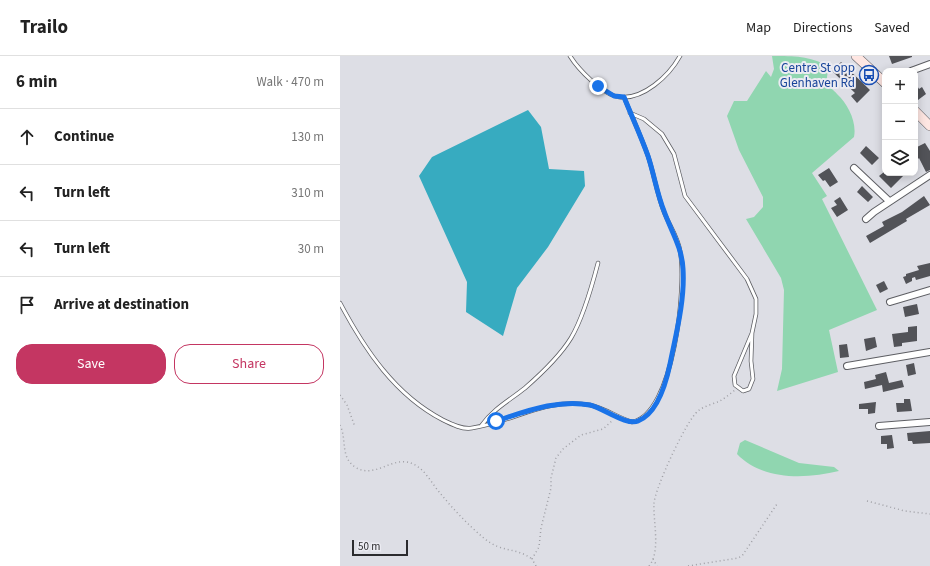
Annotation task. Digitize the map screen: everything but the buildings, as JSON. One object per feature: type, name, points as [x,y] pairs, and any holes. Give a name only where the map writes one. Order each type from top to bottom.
[{"type":"main road","points":[[856,56],[882,80]]},
{"type":"main road","points":[[918,114],[930,126]]},
{"type":"street","points":[[918,68],[930,64]]},
{"type":"street","points":[[854,168],[889,201]]},
{"type":"street","points":[[866,219],[889,201],[930,176]]},
{"type":"street","points":[[890,302],[930,290]]},
{"type":"street","points":[[847,366],[930,352]]},
{"type":"street","points":[[879,426],[930,422]]},
{"type":"lane","points":[[570,56],[583,73],[608,93],[614,96],[624,97],[634,96],[653,86],[666,75],[680,56]]},
{"type":"lane","points":[[340,304],[362,343],[376,363],[409,397],[433,414],[452,424],[470,429],[545,406],[566,403],[590,405],[606,410],[632,422],[637,422],[646,415],[658,399],[668,373],[682,291],[683,268],[680,248],[664,211],[647,154],[624,97]]},
{"type":"lane","points":[[630,113],[644,119],[662,134],[674,154],[685,196],[747,279],[756,299],[756,314],[752,333],[752,386],[746,391],[738,388],[734,382],[734,376],[752,333]]},
{"type":"lane","points":[[481,426],[487,417],[526,387],[546,368],[571,338],[591,290],[598,263]]},
{"type":"path","points":[[649,566],[653,558],[656,541],[654,519],[655,496],[684,430],[697,411],[721,400],[738,388]]},
{"type":"path","points":[[340,395],[347,405],[356,427]]},
{"type":"path","points":[[532,559],[539,547],[541,528],[551,488],[551,478],[556,458],[564,448],[581,435],[603,429],[618,416]]},
{"type":"path","points":[[340,425],[346,456],[355,467],[372,471],[403,462],[415,464],[441,494],[486,540],[498,548],[517,551],[532,559],[536,566]]},
{"type":"path","points":[[867,501],[905,511],[930,514]]},
{"type":"path","points":[[688,566],[734,559],[742,556],[777,504]]},
{"type":"path","points":[[653,558],[657,566]]},
{"type":"green space","points":[[772,56],[802,57],[828,66],[828,84],[845,103],[851,114],[855,131],[854,137],[812,173],[827,196],[822,199],[877,310],[829,330],[838,372],[777,391],[782,369],[784,290],[781,278],[746,219],[754,217],[763,207],[763,197],[739,150],[727,116],[734,101],[747,101],[766,71],[771,77],[774,69]]},
{"type":"green space","points":[[745,440],[799,463],[834,467],[839,471],[813,476],[785,476],[759,469],[747,463],[737,454],[740,443]]},
{"type":"water","points":[[528,110],[541,127],[549,169],[584,171],[585,186],[548,247],[517,288],[503,336],[466,312],[467,282],[419,176],[432,157]]},
{"type":"place","name":"Centre St opp Glenhaven Rd","points":[[869,75]]},
{"type":"route","points":[[496,421],[545,406],[566,403],[590,405],[606,410],[625,420],[637,422],[642,419],[652,408],[664,388],[672,353],[682,291],[683,268],[680,248],[664,211],[647,154],[624,97],[614,96],[598,86]]}]
